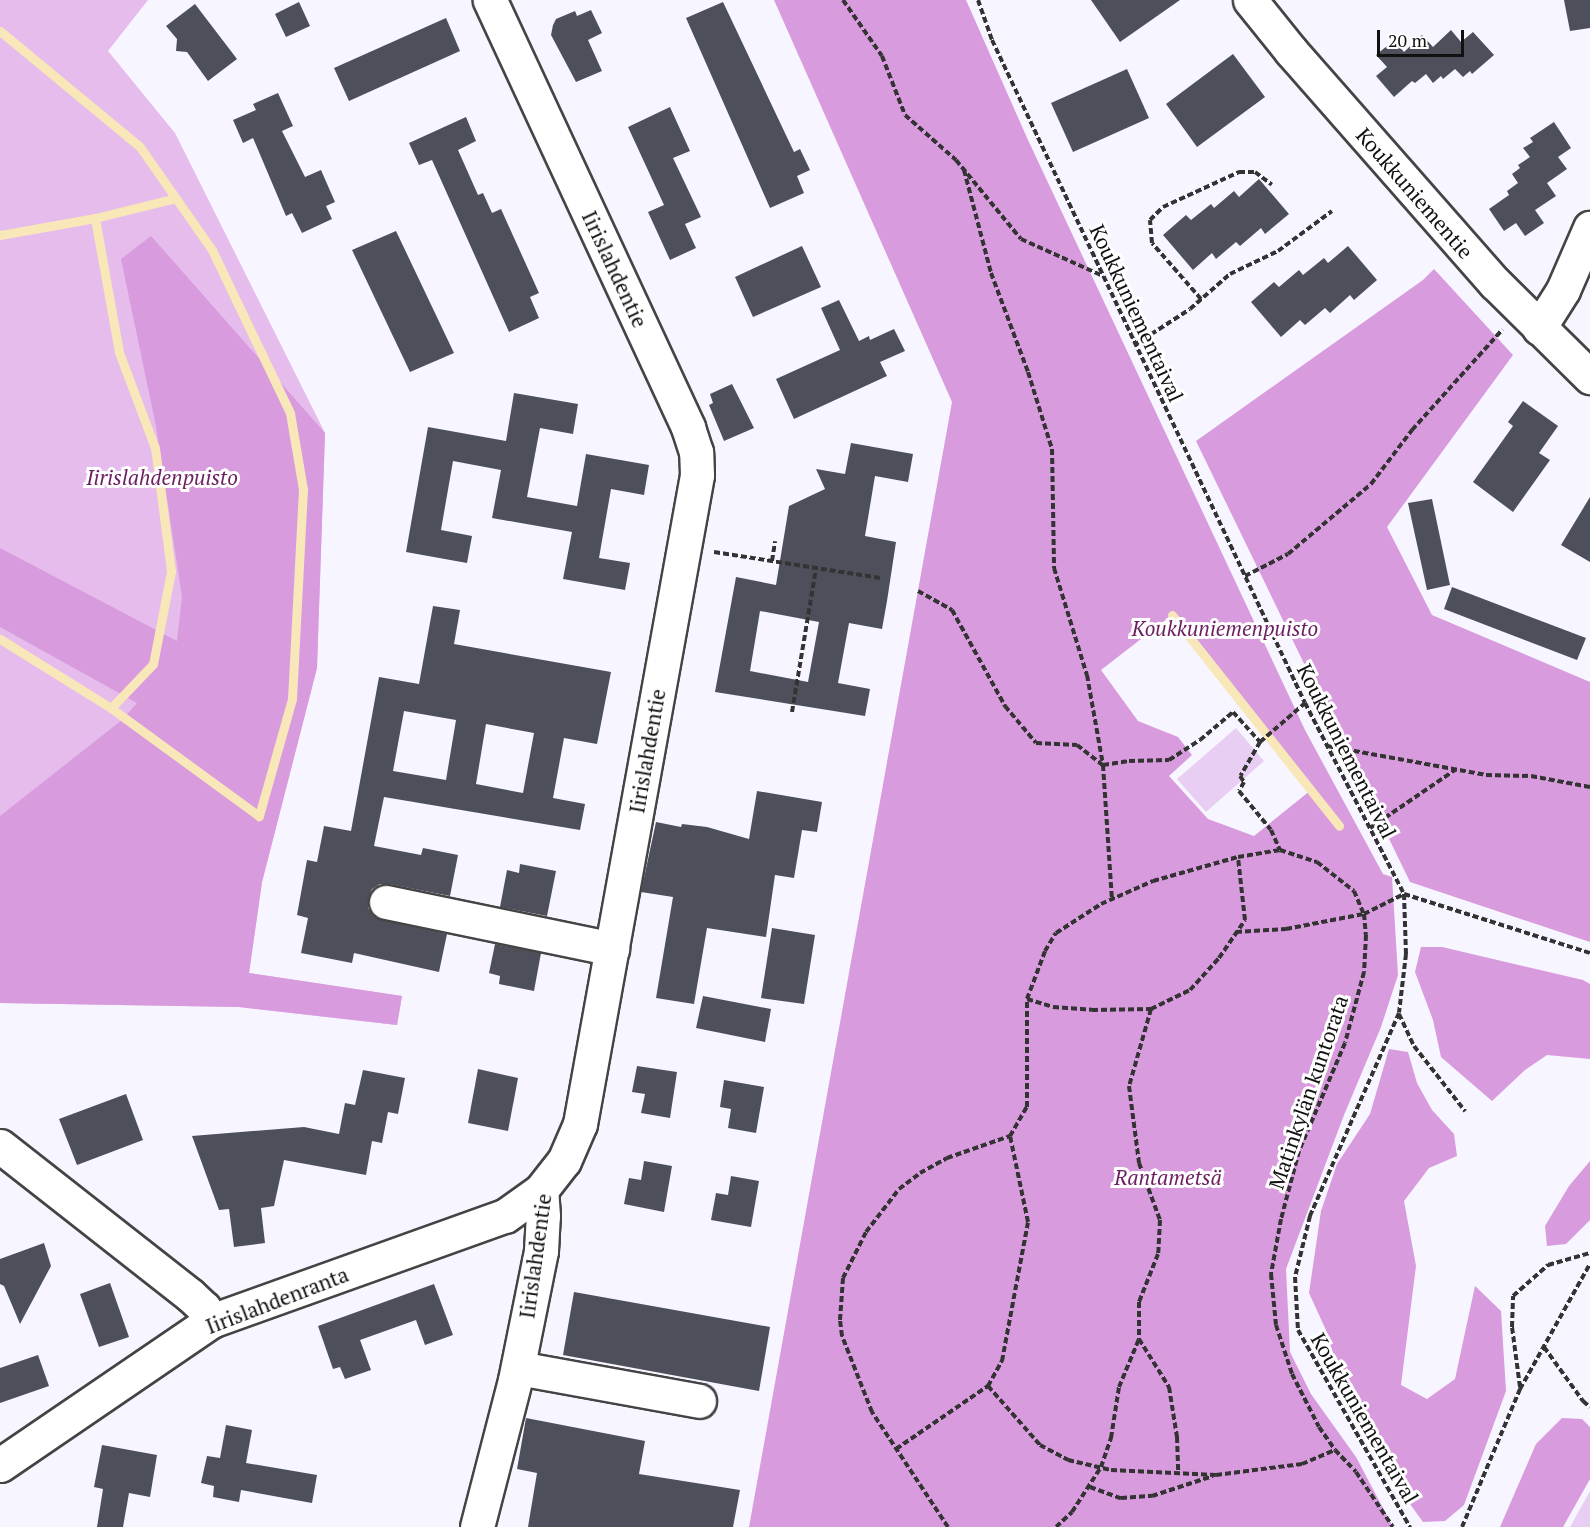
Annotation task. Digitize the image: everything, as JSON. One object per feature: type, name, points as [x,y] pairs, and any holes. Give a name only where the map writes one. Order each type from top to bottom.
[{"type":"street","name":"Iirislahdentie","points":[[477,1527],[518,1368],[541,1251],[543,1216],[541,1190],[564,1161],[580,1124],[697,475],[696,452],[688,427],[490,0]]},
{"type":"street","name":"Koukkuniementie","points":[[1250,0],[1495,283],[1590,377]]},
{"type":"street","points":[[1539,328],[1563,290],[1590,228]]},
{"type":"street","points":[[386,902],[612,949]]},
{"type":"street","points":[[0,1146],[190,1295],[204,1308],[211,1321]]},
{"type":"street","name":"Iirislahdenranta","points":[[0,1464],[211,1321],[505,1216],[541,1190]]},
{"type":"street","points":[[518,1368],[699,1401]]},
{"type":"path","points":[[843,0],[882,56],[905,115],[964,170],[1021,239],[1104,277]]},
{"type":"path","name":"Koukkuniementaival","points":[[978,0],[992,40],[1305,703],[1404,894],[1406,954],[1399,1013],[1310,1216],[1295,1277],[1298,1330],[1410,1527]]},
{"type":"path","points":[[964,170],[991,273],[1028,372],[1052,449],[1054,568],[1087,675],[1103,765],[1112,899]]},
{"type":"path","points":[[1201,299],[1152,243],[1150,220],[1163,207],[1239,172],[1255,172],[1272,184]]},
{"type":"path","points":[[1136,344],[1201,299],[1230,274],[1278,251],[1332,211]]},
{"type":"path","points":[[1245,576],[1288,554],[1371,484],[1412,430],[1505,326]]},
{"type":"path","points":[[772,561],[775,541]]},
{"type":"path","points":[[685,548],[880,578]]},
{"type":"path","points":[[792,712],[816,568]]},
{"type":"path","points":[[918,591],[952,610],[1005,706],[1036,743],[1077,745],[1103,765],[1129,761],[1169,760],[1200,740],[1233,712],[1260,742]]},
{"type":"path","points":[[948,1527],[872,1412],[842,1336],[840,1320],[843,1278],[866,1232],[899,1189],[920,1173],[947,1158],[1010,1136],[1027,1107],[1027,999],[1045,951],[1056,933],[1112,899],[1153,881],[1238,857],[1280,849],[1271,830],[1239,791],[1244,782],[1240,776],[1260,742],[1305,703]]},
{"type":"path","points":[[1327,746],[1486,775],[1531,776],[1590,787]]},
{"type":"path","points":[[1370,828],[1455,769]]},
{"type":"path","name":"Matinkylän kuntorata","points":[[1280,849],[1317,862],[1354,891],[1364,914],[1364,972],[1345,1043],[1299,1152],[1271,1274],[1276,1325],[1292,1374],[1319,1426],[1335,1450],[1356,1472],[1393,1527]]},
{"type":"path","points":[[1027,999],[1053,1007],[1092,1010],[1152,1009],[1190,990],[1219,958],[1245,920],[1238,857]]},
{"type":"path","points":[[1236,932],[1286,929],[1364,914],[1404,894],[1590,953]]},
{"type":"path","points":[[1056,1527],[1072,1512],[1101,1467],[1111,1437],[1119,1388],[1139,1339],[1139,1302],[1158,1254],[1160,1220],[1139,1163],[1129,1086],[1152,1009]]},
{"type":"path","points":[[1399,1013],[1414,1047],[1466,1111]]},
{"type":"path","points":[[896,1449],[988,1386],[1002,1361],[1028,1222],[1010,1136]]},
{"type":"path","points":[[1520,1389],[1512,1327],[1513,1296],[1548,1265],[1590,1253]]},
{"type":"path","points":[[1462,1527],[1520,1389],[1590,1264]]},
{"type":"path","points":[[1139,1339],[1169,1387],[1177,1437],[1178,1473]]},
{"type":"path","points":[[1544,1347],[1583,1401],[1590,1407]]},
{"type":"path","points":[[988,1386],[1040,1445],[1068,1460],[1101,1467],[1216,1475],[1302,1464],[1335,1450]]},
{"type":"path","points":[[1090,1486],[1121,1498],[1152,1496],[1216,1475]]},
{"type":"green space","name":"Iirislahdenpuisto","points":[[0,0],[148,0],[108,51],[175,133],[325,433],[317,668],[262,882],[249,973],[402,996],[397,1025],[239,1007],[0,1003]]},
{"type":"green space","name":"Rantametsä","points":[[774,0],[966,0],[1028,140],[1305,730],[1383,874],[1392,877],[1398,975],[1381,1027],[1344,1115],[1286,1269],[1290,1352],[1311,1394],[1356,1457],[1393,1527],[749,1527],[952,402]],"holes":[[[1172,615],[1311,790],[1254,836],[1208,819],[1169,776],[1192,755],[1178,737],[1138,721],[1101,670]]]},
{"type":"green space","points":[[151,236],[325,433],[317,668],[262,882],[249,973],[402,996],[397,1025],[239,1007],[0,1003],[0,816],[122,720],[137,703],[0,627],[0,548],[177,641],[182,597],[156,426],[121,259]]},
{"type":"green space","points":[[1434,269],[1513,355],[1387,527],[1432,615],[1590,682],[1590,942],[1410,882],[1196,441],[1423,280]]},
{"type":"green space","points":[[1421,947],[1442,947],[1583,980],[1590,984],[1590,1059],[1547,1055],[1525,1070],[1492,1101],[1441,1057],[1433,1020],[1415,972]]},
{"type":"green space","points":[[1389,1049],[1408,1052],[1417,1083],[1432,1110],[1454,1134],[1457,1156],[1429,1168],[1404,1201],[1416,1266],[1401,1385],[1427,1399],[1455,1379],[1475,1286],[1501,1311],[1506,1391],[1464,1505],[1445,1521],[1423,1522],[1374,1454],[1342,1382],[1325,1328],[1309,1293],[1321,1211],[1337,1164],[1370,1114]]},
{"type":"green space","points":[[1590,1161],[1590,1220],[1566,1244],[1547,1246],[1545,1226],[1569,1186]]},
{"type":"green space","points":[[1562,1418],[1582,1419],[1590,1427],[1590,1479],[1563,1527],[1500,1527],[1536,1444]]},
{"type":"shaded area","points":[[1236,728],[1264,761],[1206,812],[1177,779]]},
{"type":"shaded area","points":[[1590,1491],[1590,1527],[1570,1527]]},
{"type":"building","points":[[1091,0],[1180,0],[1120,42]]},
{"type":"building","points":[[1564,0],[1590,0],[1590,28],[1570,31]]},
{"type":"building","points":[[299,2],[310,26],[286,37],[275,14]]},
{"type":"building","points":[[723,2],[794,152],[800,149],[810,170],[797,176],[804,193],[770,208],[686,18]]},
{"type":"building","points":[[195,4],[237,59],[208,81],[187,52],[176,51],[177,39],[166,26]]},
{"type":"building","points":[[591,10],[602,33],[588,40],[602,71],[576,82],[551,35],[553,25],[556,19],[575,11],[577,16]]},
{"type":"building","points":[[446,18],[460,51],[349,101],[334,68]]},
{"type":"building","points":[[1451,30],[1461,42],[1473,32],[1494,55],[1472,74],[1470,71],[1463,77],[1455,69],[1443,79],[1441,76],[1433,83],[1426,74],[1415,83],[1412,81],[1394,97],[1376,76],[1387,67],[1376,55],[1394,40],[1404,52],[1422,35],[1433,47]]},
{"type":"building","points":[[1233,54],[1265,97],[1197,147],[1166,104]]},
{"type":"building","points":[[1127,69],[1149,118],[1073,152],[1051,103]]},
{"type":"building","points":[[278,93],[293,126],[282,131],[305,177],[321,170],[335,202],[326,206],[332,219],[302,233],[292,213],[286,216],[253,138],[243,143],[233,120],[256,110],[253,104]]},
{"type":"building","points":[[670,107],[690,151],[673,158],[701,217],[685,224],[696,248],[670,260],[648,212],[664,205],[628,127]]},
{"type":"building","points":[[466,117],[476,141],[458,150],[478,195],[483,193],[492,213],[501,209],[539,293],[530,297],[539,318],[509,332],[432,160],[419,165],[409,143]]},
{"type":"building","points":[[1554,122],[1571,148],[1558,157],[1567,169],[1547,183],[1556,196],[1535,210],[1544,223],[1525,236],[1516,223],[1504,231],[1489,209],[1509,195],[1507,191],[1518,183],[1512,174],[1520,168],[1518,165],[1530,157],[1523,148],[1533,142],[1530,138]]},
{"type":"building","points":[[1259,179],[1289,214],[1265,234],[1261,228],[1240,246],[1236,242],[1216,259],[1212,253],[1193,270],[1163,235],[1186,215],[1191,220],[1211,204],[1214,208],[1234,191],[1239,197]]},
{"type":"building","points":[[396,231],[454,353],[410,372],[352,250]]},
{"type":"building","points":[[802,246],[821,287],[753,317],[735,277]]},
{"type":"building","points":[[1348,246],[1377,280],[1354,300],[1350,295],[1330,313],[1325,308],[1305,325],[1300,320],[1281,337],[1251,302],[1274,282],[1279,287],[1299,270],[1303,275],[1324,258],[1328,263]]},
{"type":"building","points":[[839,300],[859,341],[869,336],[870,340],[894,329],[905,351],[880,362],[887,376],[794,419],[776,379],[840,350],[821,308]]},
{"type":"building","points":[[732,384],[754,428],[724,441],[709,405],[713,403],[710,394]]},
{"type":"building","points":[[514,393],[578,404],[573,434],[540,428],[527,497],[577,506],[586,454],[649,465],[644,495],[611,489],[599,558],[630,563],[625,590],[563,579],[572,532],[492,518],[501,470],[453,461],[441,530],[472,536],[467,563],[406,552],[428,427],[506,441]]},
{"type":"building","points":[[1523,401],[1558,426],[1539,453],[1550,460],[1513,512],[1473,482],[1513,426],[1508,422]]},
{"type":"building","points":[[851,443],[913,454],[908,482],[875,476],[865,536],[896,542],[882,629],[849,623],[838,683],[870,689],[865,716],[715,692],[736,577],[776,585],[789,506],[825,489],[816,469],[845,474]],"holes":[[[760,611],[819,622],[808,682],[750,671]]]},
{"type":"building","points":[[1590,497],[1590,562],[1561,545]]},
{"type":"building","points":[[1432,499],[1450,585],[1427,590],[1408,503]]},
{"type":"building","points":[[1452,587],[1586,638],[1577,660],[1444,609]]},
{"type":"building","points":[[433,606],[460,610],[454,644],[611,672],[597,744],[564,738],[553,798],[585,804],[580,830],[384,797],[374,846],[421,855],[423,848],[458,855],[450,896],[380,884],[372,889],[368,899],[368,908],[373,916],[382,920],[447,934],[439,972],[354,953],[352,963],[301,953],[308,918],[297,915],[307,860],[317,862],[324,826],[351,831],[379,677],[419,684]],"holes":[[[404,711],[456,720],[446,780],[393,771]],[[486,724],[534,733],[523,793],[476,784]]]},
{"type":"building","points":[[757,791],[822,802],[817,832],[802,830],[794,878],[775,875],[766,937],[707,928],[694,1004],[656,998],[673,897],[641,892],[656,822],[681,827],[682,824],[707,827],[749,839]]},
{"type":"building","points":[[520,864],[556,871],[547,916],[500,907],[507,870],[519,873]]},
{"type":"building","points":[[772,928],[815,935],[804,1004],[761,998]]},
{"type":"building","points":[[495,944],[541,953],[534,991],[499,984],[500,976],[489,973]]},
{"type":"building","points":[[703,996],[771,1009],[765,1042],[696,1028]]},
{"type":"building","points":[[637,1066],[677,1072],[670,1118],[641,1113],[645,1094],[632,1092]]},
{"type":"building","points":[[478,1069],[518,1078],[508,1131],[468,1123]]},
{"type":"building","points":[[363,1070],[405,1078],[398,1114],[388,1112],[382,1143],[372,1141],[366,1175],[284,1160],[274,1206],[261,1208],[265,1243],[234,1247],[229,1209],[219,1210],[192,1136],[304,1127],[339,1134],[345,1103],[355,1105]]},
{"type":"building","points":[[724,1080],[764,1087],[756,1133],[728,1128],[731,1109],[720,1107]]},
{"type":"building","points":[[126,1094],[143,1140],[77,1165],[59,1119]]},
{"type":"building","points":[[644,1161],[672,1166],[664,1212],[624,1204],[629,1178],[641,1180]]},
{"type":"building","points":[[731,1176],[759,1181],[751,1227],[711,1220],[716,1193],[728,1195]]},
{"type":"building","points":[[44,1243],[51,1266],[20,1324],[4,1286],[0,1284],[0,1259]]},
{"type":"building","points":[[110,1283],[129,1337],[99,1347],[80,1294]]},
{"type":"building","points":[[434,1284],[453,1335],[425,1345],[416,1320],[360,1340],[371,1370],[345,1379],[340,1367],[333,1369],[318,1326]]},
{"type":"building","points":[[574,1292],[770,1327],[759,1391],[563,1355]]},
{"type":"building","points":[[38,1355],[49,1386],[0,1403],[0,1368]]},
{"type":"building","points":[[526,1418],[645,1441],[639,1474],[740,1490],[733,1527],[528,1527],[537,1473],[517,1469]]},
{"type":"building","points":[[226,1425],[252,1430],[246,1463],[317,1475],[312,1503],[241,1490],[239,1502],[213,1497],[214,1486],[201,1483],[207,1456],[220,1458]]},
{"type":"building","points":[[102,1445],[157,1455],[150,1497],[129,1493],[123,1527],[97,1527],[103,1489],[94,1487]]},
{"type":"waterway","points":[[0,31],[140,147],[212,250],[290,413],[303,489],[292,699],[259,816],[111,708],[0,639]]},
{"type":"waterway","points":[[111,708],[153,664],[171,571],[155,448],[119,352],[95,218],[176,198]]},
{"type":"waterway","points":[[0,235],[95,218]]},
{"type":"waterway","points":[[1172,615],[1339,826]]},
{"type":"park label","name":"Koukkuniemenpuisto","points":[[1225,628]]}]
